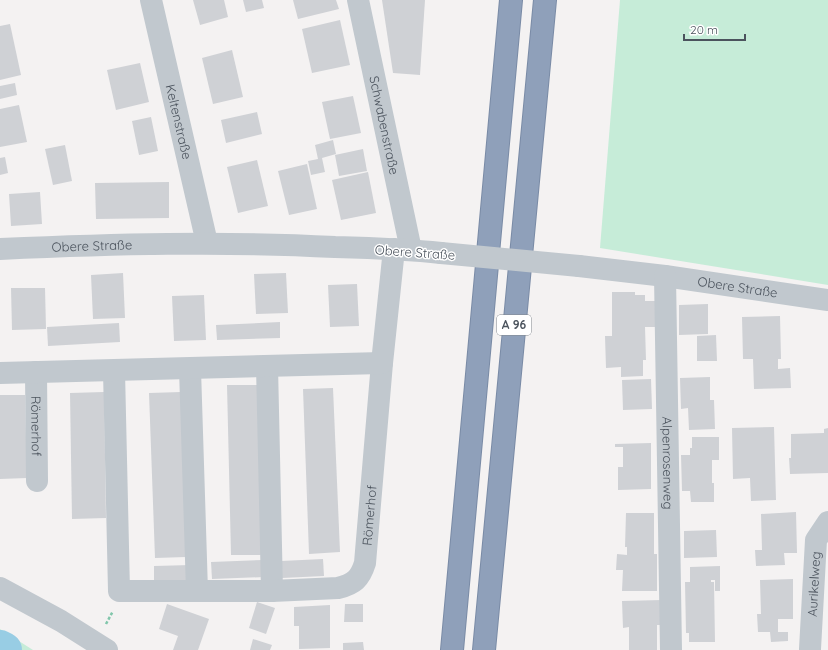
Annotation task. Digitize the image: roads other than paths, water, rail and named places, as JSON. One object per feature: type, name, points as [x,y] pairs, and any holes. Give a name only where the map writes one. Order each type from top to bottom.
[{"type":"highway","name":"A 96","points":[[452,650],[511,0]]},
{"type":"highway","name":"A 96","points":[[484,650],[545,0]]},
{"type":"street","name":"Keltenstraße","points":[[151,0],[207,243]]},
{"type":"street","name":"Schwabenstraße","points":[[358,0],[402,250]]},
{"type":"street","name":"Obere Straße","points":[[0,249],[91,245],[207,243],[308,245],[402,250],[579,266],[665,276],[828,300]]},
{"type":"street","name":"Römerhof","points":[[114,371],[119,592],[272,591],[338,588],[348,585],[362,574],[365,563],[382,363],[402,250]]},
{"type":"street","name":"Alpenrosenweg","points":[[665,276],[671,650]]},
{"type":"street","points":[[0,373],[382,363]]},
{"type":"street","points":[[267,366],[272,591]]},
{"type":"street","points":[[190,369],[197,591]]},
{"type":"street","name":"Römerhof","points":[[36,372],[36,481]]},
{"type":"street","name":"Aurikelweg","points":[[810,649],[816,540],[828,522]]},
{"type":"street","points":[[0,588],[61,621],[101,646]]},
{"type":"waterway","points":[[0,648],[4,650]]}]
